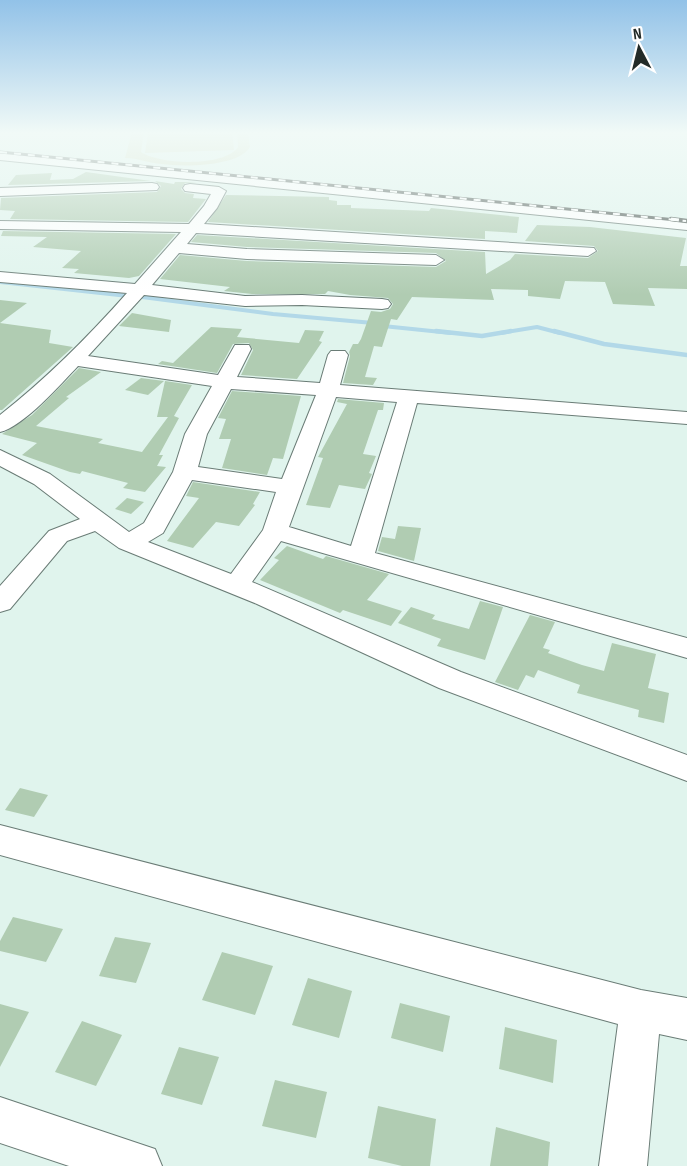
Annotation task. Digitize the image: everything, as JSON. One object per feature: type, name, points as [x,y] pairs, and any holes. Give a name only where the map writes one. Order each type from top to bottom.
[{"type":"street","points":[[0,192],[105,186]]},
{"type":"street","points":[[0,426],[36,397],[140,290],[210,208],[219,191],[124,186]]},
{"type":"street","points":[[298,186],[687,226]]},
{"type":"street","points":[[0,225],[191,228],[588,251]]},
{"type":"street","points":[[176,248],[247,254],[436,261]]},
{"type":"street","points":[[0,277],[245,301],[302,300],[382,304]]},
{"type":"street","points":[[128,543],[154,528],[185,472],[196,434],[222,382],[242,349]]},
{"type":"street","points":[[236,586],[275,531],[328,390],[338,355]]},
{"type":"street","points":[[74,360],[222,382],[687,418]]},
{"type":"street","points":[[361,557],[390,450],[409,396]]},
{"type":"street","points":[[0,457],[42,479],[128,543],[236,586],[450,680],[687,768]]},
{"type":"street","points":[[185,472],[290,487]]},
{"type":"street","points":[[0,603],[58,536],[98,521]]},
{"type":"street","points":[[275,531],[687,648]]},
{"type":"street","points":[[0,840],[641,1010],[687,1019]]},
{"type":"street","points":[[623,1166],[641,1010]]},
{"type":"street","points":[[0,1120],[138,1166]]},
{"type":"building","points":[[161,186],[183,186],[181,189],[185,193],[194,194],[193,198],[206,199],[188,222],[10,219],[15,211],[0,210],[1,198],[157,192]]},
{"type":"building","points":[[226,195],[329,197],[329,200],[337,201],[337,205],[351,205],[351,208],[429,211],[431,208],[519,217],[517,233],[485,231],[485,239],[208,222]]},
{"type":"building","points":[[537,225],[590,227],[686,238],[680,266],[687,266],[687,289],[648,288],[655,306],[613,304],[605,282],[565,281],[560,299],[528,296],[528,290],[491,289],[494,300],[412,297],[397,320],[391,319],[382,347],[374,346],[365,377],[377,378],[373,385],[386,386],[343,383],[349,352],[353,344],[358,344],[361,339],[371,311],[381,312],[390,309],[393,304],[388,298],[328,291],[325,294],[252,294],[224,291],[230,287],[160,279],[180,255],[247,261],[436,267],[446,261],[436,253],[247,247],[191,242],[197,235],[485,252],[486,274],[510,260],[515,254],[588,258],[598,251],[594,246],[525,241]]},
{"type":"building","points":[[3,231],[176,234],[139,276],[129,278],[74,273],[79,269],[62,268],[81,251],[33,247],[47,237],[1,236]]},
{"type":"building","points":[[0,300],[27,303],[0,323]]},
{"type":"building","points":[[132,313],[171,320],[169,332],[119,326]]},
{"type":"building","points":[[0,323],[51,330],[49,343],[73,347],[2,410],[0,410]]},
{"type":"building","points":[[211,327],[242,329],[237,337],[299,343],[305,330],[324,331],[319,341],[322,342],[297,379],[241,375],[253,350],[249,343],[233,344],[217,373],[158,364],[162,361],[173,363]]},
{"type":"building","points":[[79,368],[101,372],[66,397],[69,398],[36,426],[103,439],[98,443],[142,452],[168,417],[157,417],[165,381],[192,385],[174,416],[179,418],[159,455],[163,455],[157,466],[166,467],[145,492],[123,488],[128,483],[82,471],[80,474],[70,472],[22,455],[37,443],[2,434],[32,415]]},
{"type":"building","points":[[141,378],[164,381],[148,395],[125,390]]},
{"type":"building","points":[[232,391],[301,396],[283,459],[273,458],[267,475],[222,468],[231,439],[219,439],[226,419],[218,418]]},
{"type":"building","points":[[338,399],[384,403],[383,410],[378,410],[363,454],[376,456],[369,473],[372,474],[365,489],[339,485],[330,508],[306,505],[323,458],[318,457],[347,404],[337,402]]},
{"type":"building","points":[[193,482],[260,492],[253,504],[255,505],[239,526],[216,522],[193,548],[167,541],[199,498],[186,496]]},
{"type":"building","points":[[127,498],[144,502],[131,514],[115,509]]},
{"type":"building","points":[[398,526],[421,528],[414,561],[378,551],[382,537],[395,539]]},
{"type":"building","points":[[287,546],[323,559],[326,556],[389,574],[367,600],[402,611],[391,626],[343,610],[340,613],[260,580],[279,560],[274,558]]},
{"type":"building","points":[[480,601],[503,607],[485,660],[437,646],[441,639],[398,623],[411,607],[435,615],[432,619],[469,629]]},
{"type":"building","points":[[530,615],[555,622],[543,648],[550,650],[548,653],[582,665],[604,671],[612,643],[656,654],[648,688],[669,693],[664,723],[638,717],[639,710],[577,693],[580,685],[538,670],[534,678],[526,675],[518,690],[495,682]]},
{"type":"building","points":[[20,788],[48,795],[34,817],[5,810]]},
{"type":"building","points":[[13,917],[63,929],[46,962],[0,951],[0,941]]},
{"type":"building","points":[[115,937],[151,943],[136,983],[99,976]]},
{"type":"building","points":[[222,952],[273,966],[255,1015],[202,1000]]},
{"type":"building","points":[[308,978],[352,991],[339,1038],[292,1025]]},
{"type":"building","points":[[400,1003],[450,1016],[443,1052],[391,1038]]},
{"type":"building","points":[[0,1004],[29,1012],[0,1067]]},
{"type":"building","points":[[82,1021],[122,1035],[96,1086],[55,1072]]},
{"type":"building","points":[[505,1027],[557,1040],[553,1083],[499,1069]]},
{"type":"building","points":[[179,1047],[219,1057],[202,1105],[161,1094]]},
{"type":"building","points":[[275,1080],[327,1092],[316,1138],[262,1126]]},
{"type":"building","points":[[378,1106],[436,1119],[430,1166],[402,1166],[368,1158]]},
{"type":"building","points":[[496,1127],[550,1142],[548,1166],[490,1166]]},
{"type":"waterway","points":[[0,282],[128,296]]},
{"type":"waterway","points":[[142,297],[273,314],[373,323]]},
{"type":"waterway","points":[[383,326],[451,333]]},
{"type":"waterway","points":[[501,333],[537,327],[560,333]]},
{"type":"waterway","points":[[436,331],[482,336],[511,331]]},
{"type":"waterway","points":[[554,331],[604,344],[687,355]]},
{"type":"railway","points":[[342,186],[686,221]]},
{"type":"railway","points":[[671,219],[687,221]]}]
